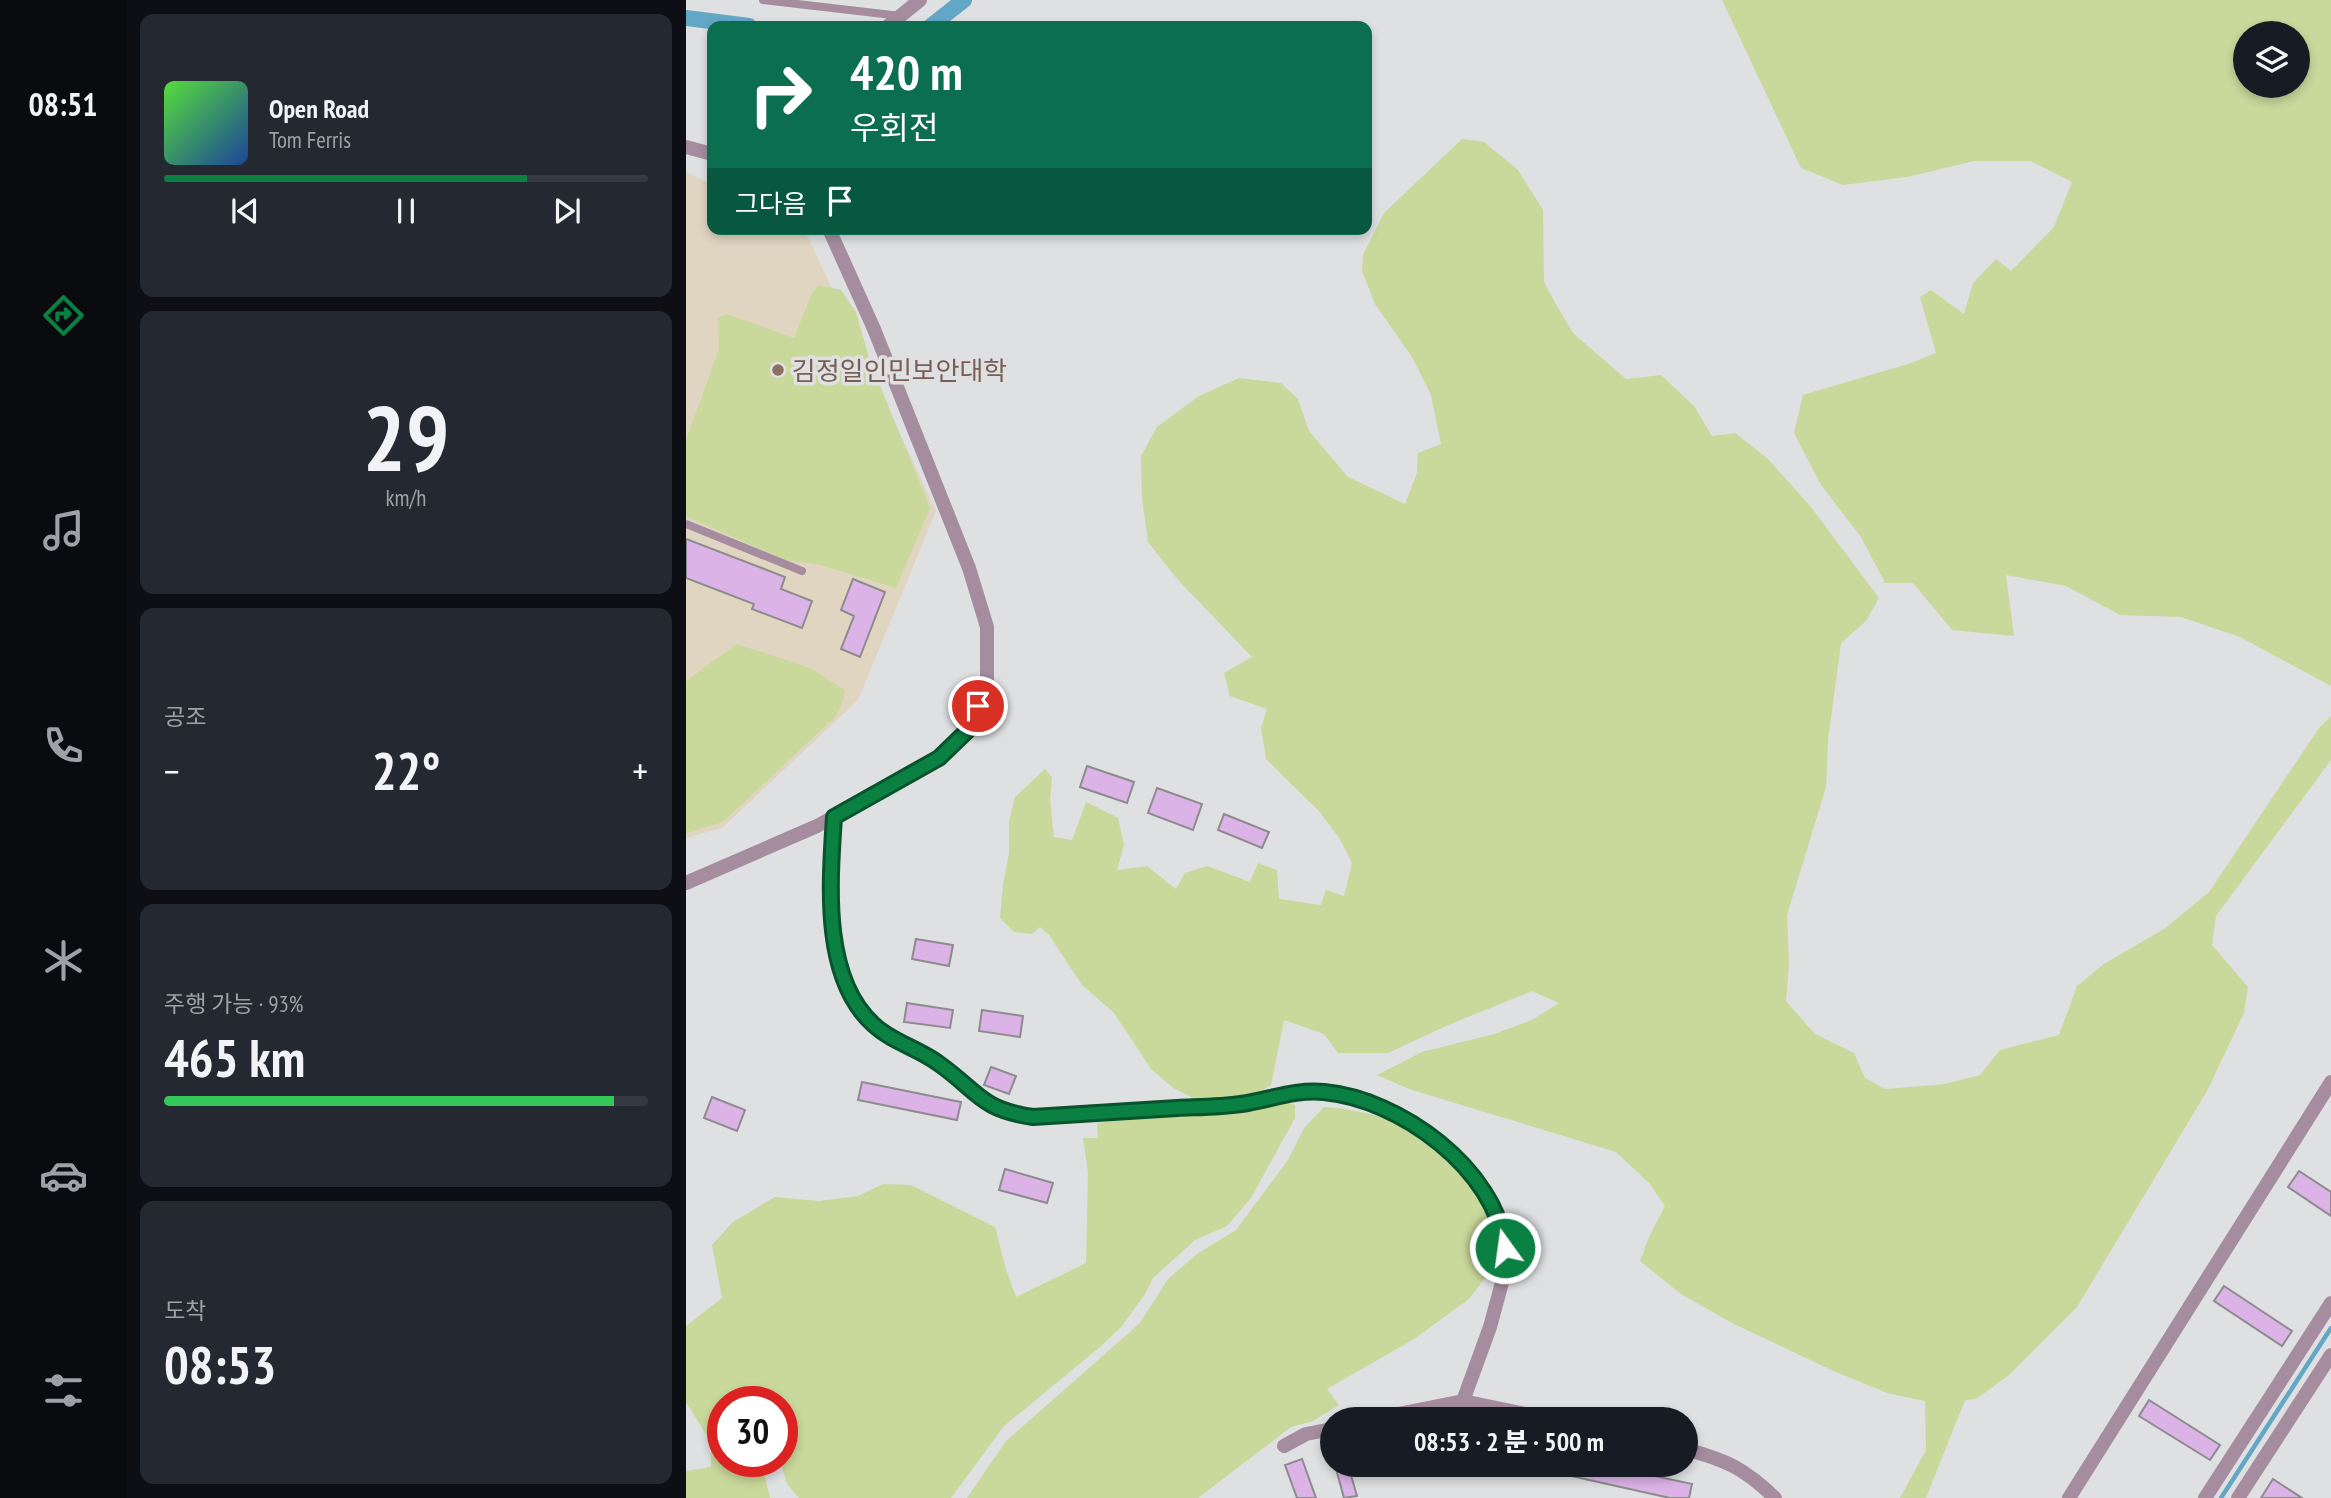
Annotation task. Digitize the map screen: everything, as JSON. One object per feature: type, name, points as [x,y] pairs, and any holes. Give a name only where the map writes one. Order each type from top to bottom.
[{"type":"street","points":[[894,21],[920,0]]},
{"type":"street","points":[[686,147],[707,153]]},
{"type":"street","points":[[686,883],[834,817],[939,758],[968,730],[987,682],[988,627],[969,568],[874,330],[832,235]]},
{"type":"street","points":[[834,817],[831,870],[835,935],[845,986],[855,1005],[874,1026],[940,1064],[991,1106],[1013,1114],[1033,1117],[1241,1104],[1285,1093],[1324,1092],[1368,1100],[1425,1130],[1465,1168],[1493,1203],[1503,1232],[1507,1264],[1490,1327],[1463,1401]]},
{"type":"street","points":[[2069,1498],[2331,1082]]},
{"type":"street","points":[[2206,1498],[2331,1303]]},
{"type":"street","points":[[2238,1498],[2331,1355]]},
{"type":"street","points":[[1433,1407],[1463,1401],[1492,1407]]},
{"type":"street","points":[[1284,1446],[1306,1434],[1320,1431]]},
{"type":"street","points":[[1698,1452],[1721,1458],[1740,1467],[1775,1498]]},
{"type":"lane","points":[[762,0],[901,16]]},
{"type":"lane","points":[[686,524],[802,571]]},
{"type":"shaded area","name":"김정일인민보안대학","points":[[686,172],[707,182],[707,235],[807,235],[936,511],[858,700],[722,828],[686,838]]},
{"type":"green space","points":[[1722,0],[2331,0],[2331,686],[2240,637],[2181,617],[2120,615],[2066,586],[2006,575],[2014,636],[1952,630],[1913,583],[1885,583],[1861,537],[1821,485],[1794,433],[1803,395],[1936,353],[1920,297],[1931,290],[1964,314],[1973,283],[1996,259],[2011,271],[2054,227],[2072,182],[2031,161],[1974,161],[1907,177],[1843,185],[1801,168]]},
{"type":"green space","points":[[1462,139],[1484,142],[1518,170],[1543,210],[1544,282],[1573,333],[1626,379],[1661,375],[1694,406],[1712,436],[1735,433],[1768,459],[1811,507],[1879,598],[1866,621],[1841,643],[1828,740],[1826,787],[1787,915],[1789,964],[1786,1001],[1815,1034],[1854,1053],[1865,1078],[1885,1089],[1945,1084],[1980,1075],[2000,1050],[2059,1035],[2077,986],[2104,964],[2164,929],[2209,892],[2319,728],[2331,716],[2331,760],[2216,916],[2212,945],[2248,987],[2244,1013],[2207,1091],[2077,1307],[2009,1375],[1976,1399],[1965,1400],[1926,1498],[1900,1498],[1926,1450],[1925,1401],[1887,1393],[1732,1323],[1681,1294],[1640,1261],[1665,1206],[1649,1183],[1616,1152],[1409,1089],[1377,1075],[1422,1052],[1494,1034],[1532,1020],[1559,1003],[1532,991],[1388,1053],[1338,1053],[1324,1034],[1284,1020],[1271,1085],[1247,1099],[1195,1099],[1172,1087],[1151,1069],[1114,1013],[1082,985],[1049,935],[1040,927],[1032,934],[1014,932],[1000,918],[1009,853],[1009,821],[1015,797],[1045,769],[1052,777],[1050,799],[1054,837],[1072,840],[1086,802],[1118,818],[1124,845],[1117,870],[1147,866],[1176,889],[1185,873],[1207,866],[1250,882],[1258,863],[1277,870],[1279,899],[1321,905],[1326,890],[1344,896],[1352,863],[1340,839],[1319,811],[1266,759],[1261,728],[1267,709],[1230,696],[1224,673],[1252,657],[1178,580],[1148,542],[1142,498],[1141,456],[1157,427],[1199,396],[1239,378],[1281,383],[1298,399],[1309,431],[1348,477],[1405,504],[1417,473],[1418,453],[1441,444],[1431,395],[1412,357],[1375,304],[1362,271],[1363,255],[1384,213]]},
{"type":"green space","points":[[818,285],[841,290],[856,312],[870,361],[930,508],[896,588],[821,565],[785,560],[686,516],[686,440],[719,349],[718,318],[727,314],[794,338],[812,293]]},
{"type":"green space","points":[[737,644],[810,668],[845,690],[841,706],[835,717],[723,822],[686,833],[686,681]]},
{"type":"green space","points":[[1282,1101],[1295,1105],[1295,1118],[1251,1198],[1227,1226],[1195,1240],[1153,1278],[1122,1326],[1004,1426],[951,1498],[799,1498],[787,1484],[785,1477],[798,1477],[798,1386],[707,1386],[707,1436],[686,1402],[686,1326],[722,1298],[712,1245],[733,1222],[775,1197],[819,1201],[858,1196],[883,1184],[911,1185],[995,1227],[1016,1297],[1086,1263],[1088,1172],[1083,1138],[1098,1138],[1097,1123]]},
{"type":"green space","points":[[1324,1107],[1371,1114],[1411,1131],[1446,1157],[1488,1214],[1499,1259],[1469,1299],[1414,1339],[1327,1389],[1339,1405],[1320,1407],[1320,1417],[1291,1427],[1198,1498],[967,1498],[1006,1441],[1140,1323],[1168,1279],[1197,1254],[1236,1230],[1288,1160],[1304,1128]]},
{"type":"green space","points":[[707,1468],[707,1477],[765,1477],[770,1498],[686,1498],[686,1471]]},
{"type":"building","points":[[686,539],[785,577],[781,589],[812,601],[802,628],[752,609],[754,604],[686,578]]},
{"type":"building","points":[[853,579],[885,592],[860,657],[841,649],[854,616],[841,610]]},
{"type":"building","points":[[1087,766],[1134,782],[1127,803],[1080,787]]},
{"type":"building","points":[[1157,788],[1202,804],[1193,830],[1148,813]]},
{"type":"building","points":[[1224,814],[1269,832],[1262,848],[1218,830]]},
{"type":"building","points":[[916,939],[953,945],[949,966],[912,959]]},
{"type":"building","points":[[907,1003],[953,1010],[950,1028],[904,1022]]},
{"type":"building","points":[[982,1010],[1023,1016],[1020,1037],[979,1031]]},
{"type":"building","points":[[991,1067],[1016,1076],[1009,1094],[984,1085]]},
{"type":"building","points":[[862,1082],[961,1102],[957,1120],[858,1100]]},
{"type":"building","points":[[712,1097],[745,1110],[737,1131],[704,1118]]},
{"type":"building","points":[[1005,1169],[1053,1183],[1047,1203],[999,1190]]},
{"type":"building","points":[[2299,1171],[2331,1192],[2331,1216],[2288,1187]]},
{"type":"building","points":[[2224,1286],[2292,1331],[2282,1346],[2214,1301]]},
{"type":"building","points":[[2149,1400],[2220,1445],[2210,1460],[2139,1416]]},
{"type":"building","points":[[1302,1459],[1316,1498],[1297,1498],[1285,1465]]},
{"type":"building","points":[[1338,1477],[1351,1477],[1357,1496],[1344,1498]]},
{"type":"building","points":[[1576,1477],[1660,1477],[1692,1484],[1689,1498],[1670,1498]]},
{"type":"building","points":[[2273,1479],[2302,1498],[2261,1498]]},
{"type":"waterway","points":[[937,21],[964,0]]},
{"type":"waterway","points":[[686,18],[710,21]]},
{"type":"waterway","points":[[2221,1498],[2331,1328]]},
{"type":"place","name":"김정일인민보안대학","points":[[778,370]]},
{"type":"route","points":[[978,706],[968,730],[939,758],[834,817],[831,870],[836,946],[845,986],[855,1005],[874,1026],[940,1064],[991,1106],[1013,1114],[1033,1117],[1241,1104],[1285,1093],[1324,1092],[1368,1100],[1425,1130],[1465,1168],[1493,1203],[1503,1232],[1505,1248]]}]
